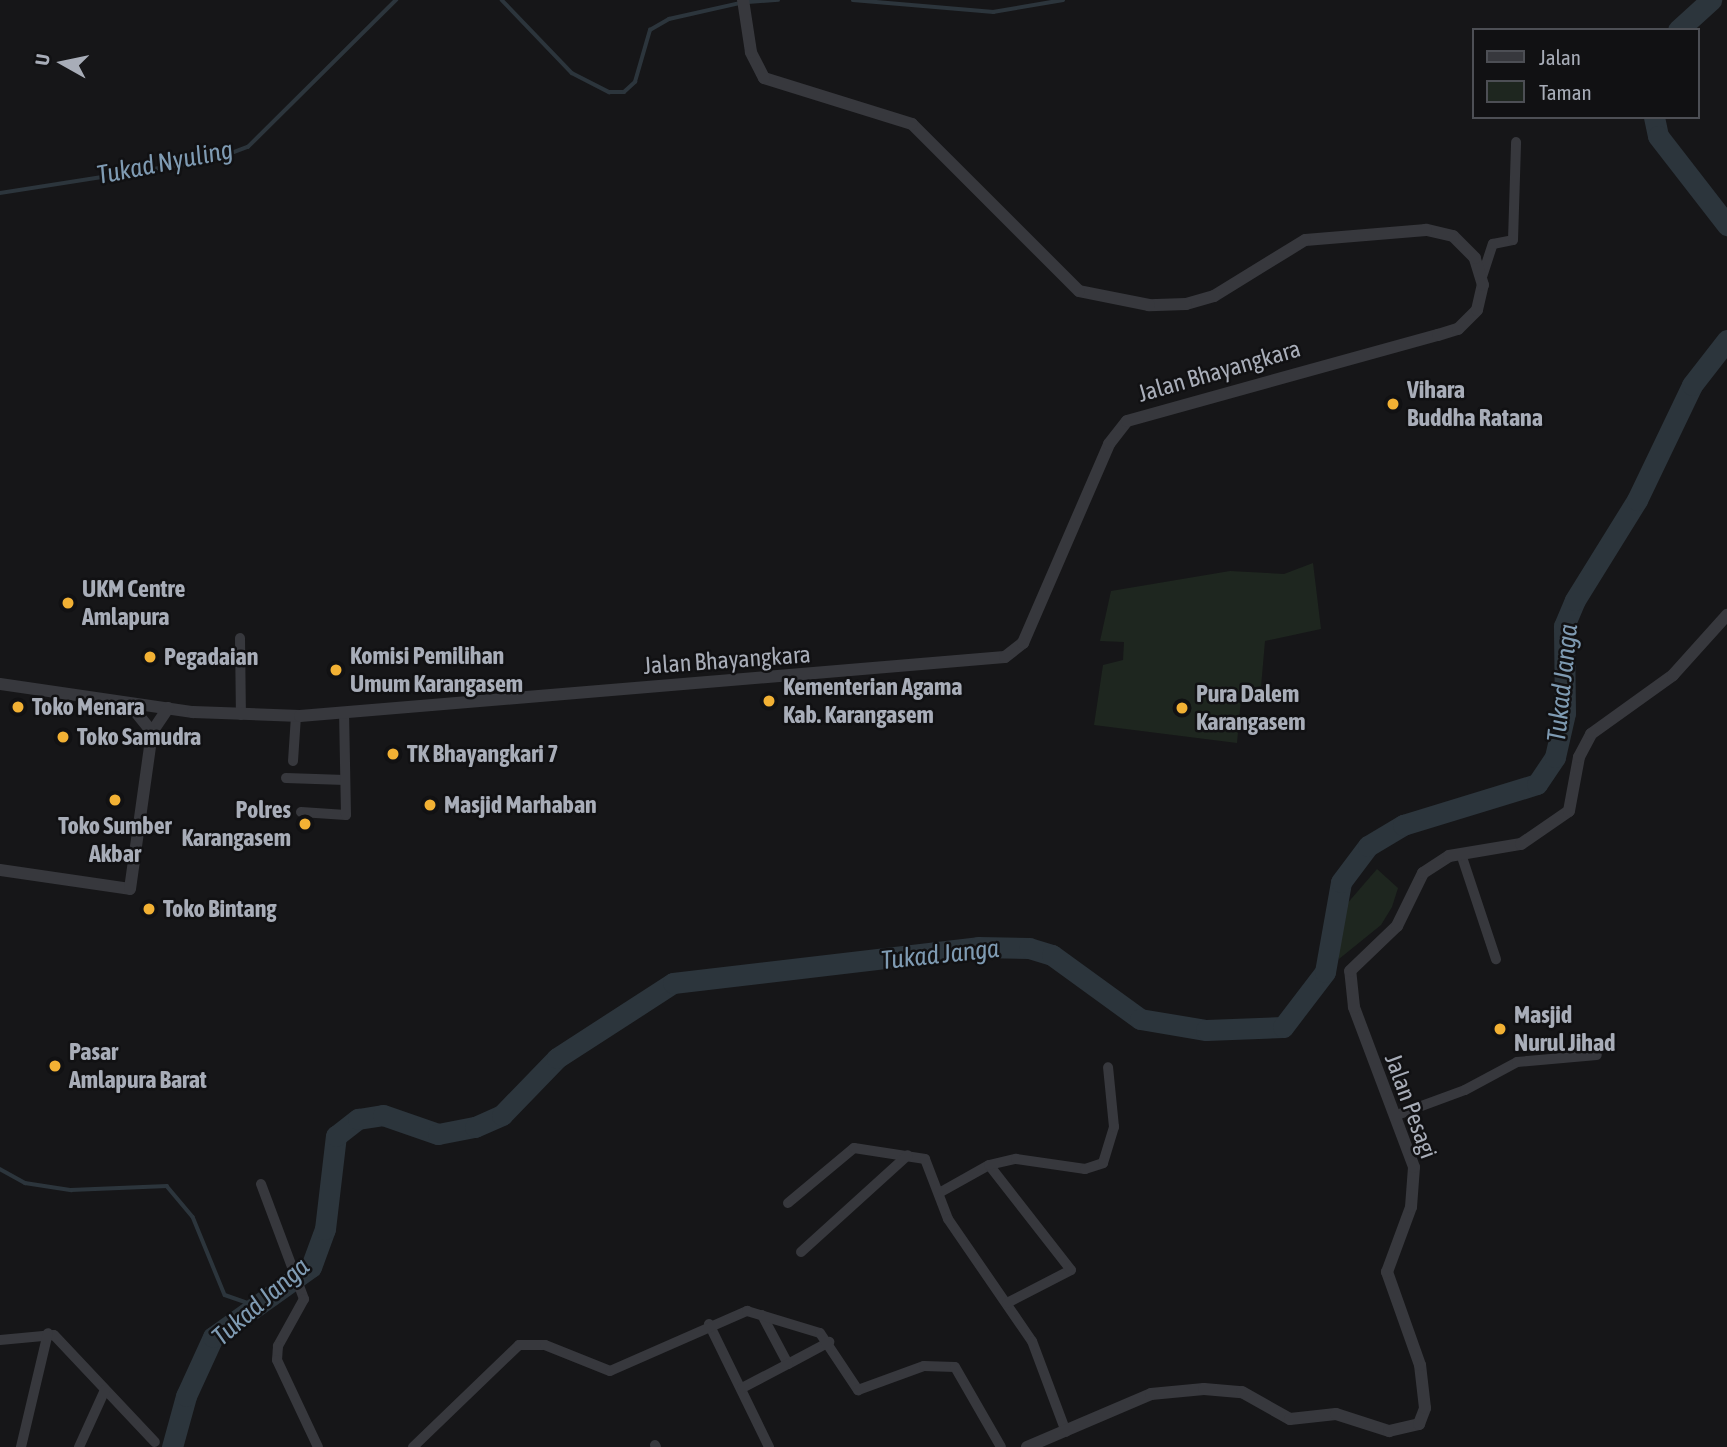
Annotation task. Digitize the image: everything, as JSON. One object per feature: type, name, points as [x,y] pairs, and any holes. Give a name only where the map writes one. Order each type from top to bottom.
[{"type":"street","points":[[743,0],[751,52],[775,85],[874,107],[924,132],[1060,278],[1091,295],[1186,304],[1214,296],[1305,240],[1396,230],[1452,236],[1469,250],[1482,277]]},
{"type":"street","points":[[1482,277],[1493,244],[1513,240],[1516,142]]},
{"type":"street","name":"Jalan Bhayangkara","points":[[0,684],[129,704],[241,715],[296,716],[1010,655],[1034,621],[1109,444],[1127,421],[1458,328],[1477,310],[1482,277]]},
{"type":"street","name":"Jalan Pesagi","points":[[1027,1447],[1151,1394],[1204,1389],[1242,1392],[1290,1419],[1336,1414],[1389,1431],[1419,1424],[1425,1408],[1420,1365],[1387,1272],[1415,1186],[1397,1115],[1369,1051],[1348,977],[1397,926],[1419,876],[1461,854],[1505,850],[1569,811],[1579,757],[1591,734],[1673,675],[1727,615]]},
{"type":"street","points":[[240,638],[241,715]]},
{"type":"street","points":[[129,704],[152,732]]},
{"type":"street","points":[[0,870],[130,889],[152,732],[168,708]]},
{"type":"street","points":[[301,812],[346,815],[344,712]]},
{"type":"street","points":[[293,761],[296,716]]},
{"type":"street","points":[[286,778],[345,780]]},
{"type":"street","points":[[1461,854],[1496,959]]},
{"type":"street","points":[[1397,1115],[1465,1090],[1517,1062],[1597,1055]]},
{"type":"street","points":[[939,1193],[989,1165],[1016,1159],[1084,1168],[1102,1163],[1114,1127],[1108,1067]]},
{"type":"street","points":[[788,1203],[854,1148],[908,1155],[929,1162],[948,1219],[1007,1303],[1045,1369],[1066,1432]]},
{"type":"street","points":[[800,1252],[908,1155]]},
{"type":"street","points":[[989,1165],[1071,1270],[1007,1303]]},
{"type":"street","points":[[261,1184],[303,1304],[276,1354],[318,1447]]},
{"type":"street","points":[[413,1447],[519,1345],[545,1345],[610,1371],[739,1311],[811,1328],[829,1342],[858,1390],[924,1366],[955,1367],[1000,1447]]},
{"type":"street","points":[[762,1315],[788,1364]]},
{"type":"street","points":[[709,1324],[769,1447]]},
{"type":"street","points":[[0,1340],[48,1333]]},
{"type":"street","points":[[48,1333],[155,1442]]},
{"type":"street","points":[[21,1447],[48,1333]]},
{"type":"street","points":[[741,1388],[829,1342]]},
{"type":"street","points":[[79,1447],[105,1390]]},
{"type":"green space","points":[[1313,563],[1321,629],[1265,641],[1261,687],[1242,687],[1237,743],[1094,725],[1103,665],[1123,660],[1124,642],[1100,641],[1111,591],[1230,571],[1284,574]]},
{"type":"green space","points":[[1377,869],[1398,888],[1392,907],[1381,925],[1339,959],[1339,913]]},
{"type":"waterway","name":"Tukad Nyuling","points":[[0,193],[216,159],[248,147],[396,0]]},
{"type":"waterway","name":"Tukad Nyuling","points":[[502,0],[572,73],[609,92],[624,92],[635,82],[650,30],[669,19],[740,3]]},
{"type":"waterway","name":"Tukad Nyuling","points":[[748,2],[778,0]]},
{"type":"waterway","name":"Tukad Nyuling","points":[[853,0],[993,12],[1063,0]]},
{"type":"waterway","name":"Tukad Janga","points":[[1680,28],[1711,0]]},
{"type":"waterway","name":"Tukad Janga","points":[[1654,119],[1658,136],[1727,225]]},
{"type":"waterway","name":"Tukad Janga","points":[[172,1447],[186,1396],[213,1337],[311,1267],[325,1229],[336,1136],[358,1119],[383,1115],[438,1134],[475,1127],[502,1115],[557,1058],[673,983],[978,947],[1029,948],[1052,955],[1140,1019],[1206,1030],[1283,1027],[1325,972],[1341,882],[1368,846],[1403,825],[1537,784],[1555,757],[1565,713],[1564,626],[1575,600],[1637,500],[1692,385],[1727,340]]},
{"type":"waterway","points":[[0,1169],[25,1183],[71,1190],[167,1186],[193,1217],[225,1295],[257,1306]]},
{"type":"place","name":"Vihara Buddha Ratana","points":[[1393,404]]},
{"type":"place","name":"UKM Centre Amlapura","points":[[68,603]]},
{"type":"place","name":"Pegadaian","points":[[150,657]]},
{"type":"place","name":"Komisi Pemilihan Umum Karangasem","points":[[336,670]]},
{"type":"place","name":"Kementerian Agama Kab. Karangasem","points":[[769,701]]},
{"type":"place","name":"Toko Menara","points":[[18,707]]},
{"type":"place","name":"Pura Dalem Karangasem","points":[[1182,708]]},
{"type":"place","name":"Toko Samudra","points":[[63,737]]},
{"type":"place","name":"TK Bhayangkari 7","points":[[393,754]]},
{"type":"place","name":"Toko Sumber Akbar","points":[[115,800]]},
{"type":"place","name":"Masjid Marhaban","points":[[430,805]]},
{"type":"place","name":"Polres Karangasem","points":[[305,824]]},
{"type":"place","name":"Toko Bintang","points":[[149,909]]},
{"type":"place","name":"Masjid Nurul Jihad","points":[[1500,1029]]},
{"type":"place","name":"Pasar Amlapura Barat","points":[[55,1066]]}]
